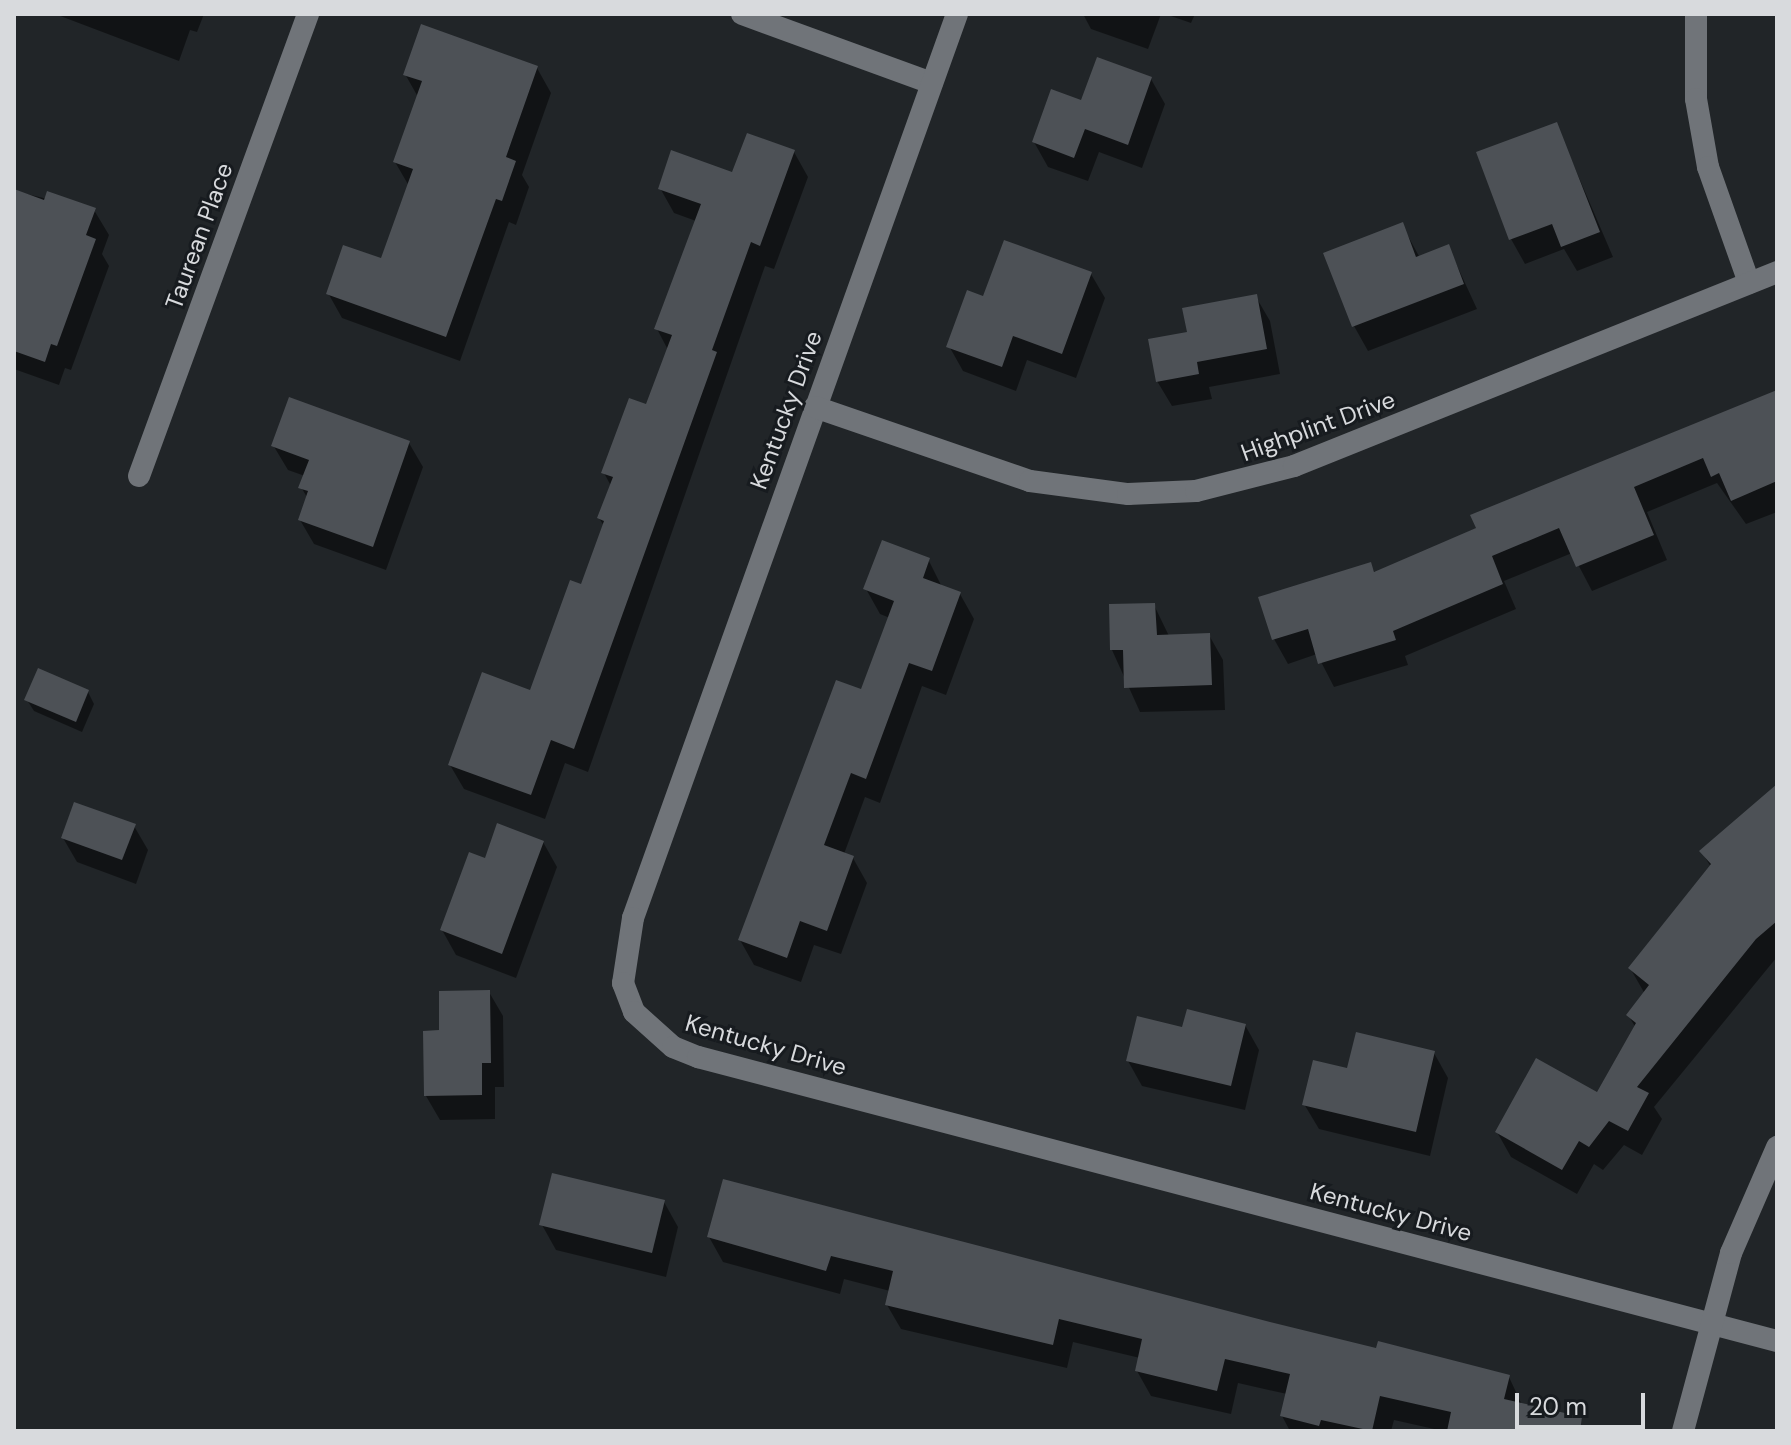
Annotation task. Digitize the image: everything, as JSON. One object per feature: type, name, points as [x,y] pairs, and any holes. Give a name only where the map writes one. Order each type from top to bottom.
[{"type":"street","name":"Taurean Place","points":[[139,476],[308,14]]},
{"type":"street","points":[[742,14],[932,83]]},
{"type":"street","name":"Kentucky Drive","points":[[957,14],[633,918],[623,983],[645,1027],[698,1057],[1777,1341]]},
{"type":"street","points":[[1696,14],[1696,99],[1708,167],[1749,283]]},
{"type":"street","name":"Highplint Drive","points":[[815,407],[1030,481],[1128,494],[1196,491],[1294,466],[1777,272]]},
{"type":"street","points":[[1683,1431],[1736,1240],[1777,1147]]},
{"type":"building","points":[[421,24],[538,66],[506,157],[516,161],[502,201],[496,199],[446,337],[326,294],[343,245],[381,258],[413,169],[393,162],[422,81],[403,75]]},
{"type":"building","points":[[1097,57],[1152,77],[1128,145],[1085,129],[1074,158],[1032,142],[1051,89],[1081,100]]},
{"type":"building","points":[[1557,122],[1600,232],[1561,247],[1552,224],[1509,240],[1476,152]]},
{"type":"building","points":[[747,133],[795,150],[760,246],[751,242],[712,350],[717,352],[574,749],[551,740],[531,795],[448,765],[482,672],[530,690],[570,580],[581,584],[604,521],[597,518],[613,477],[601,473],[629,398],[646,404],[672,335],[654,329],[701,204],[658,189],[671,150],[732,172]]},
{"type":"building","points":[[14,189],[44,200],[47,191],[96,208],[86,235],[96,239],[57,346],[51,344],[45,362],[14,351]]},
{"type":"building","points":[[1403,222],[1416,257],[1449,244],[1464,284],[1352,327],[1323,253]]},
{"type":"building","points":[[1004,240],[1092,272],[1062,354],[1013,336],[1002,367],[946,347],[967,290],[983,296]]},
{"type":"building","points":[[1257,294],[1267,349],[1197,362],[1199,374],[1156,382],[1148,339],[1187,332],[1182,308]]},
{"type":"building","points":[[1777,390],[1777,481],[1731,501],[1719,473],[1711,477],[1703,458],[1634,487],[1654,535],[1576,567],[1559,528],[1492,556],[1503,584],[1393,631],[1396,640],[1318,664],[1308,629],[1272,640],[1258,597],[1371,562],[1374,572],[1476,528],[1470,515]]},
{"type":"building","points":[[289,397],[410,441],[373,547],[298,520],[308,491],[298,488],[309,460],[271,446]]},
{"type":"building","points":[[882,540],[930,558],[923,578],[961,592],[932,671],[909,663],[866,779],[851,773],[824,845],[854,856],[827,931],[800,921],[787,958],[738,940],[836,680],[861,689],[894,601],[863,589]]},
{"type":"building","points":[[1155,603],[1157,635],[1210,633],[1212,685],[1124,688],[1123,650],[1110,650],[1109,604]]},
{"type":"building","points":[[38,668],[89,690],[76,722],[24,700]]},
{"type":"building","points":[[1777,784],[1777,921],[1756,939],[1637,1087],[1649,1093],[1628,1131],[1609,1121],[1589,1147],[1579,1141],[1562,1170],[1495,1132],[1536,1058],[1597,1092],[1636,1023],[1626,1015],[1649,985],[1628,968],[1711,864],[1699,851]]},
{"type":"building","points":[[74,802],[136,824],[122,860],[61,838]]},
{"type":"building","points":[[497,823],[544,841],[502,954],[440,930],[469,852],[485,858]]},
{"type":"building","points":[[490,990],[491,1063],[482,1063],[482,1095],[424,1096],[423,1031],[439,1030],[439,991]]},
{"type":"building","points":[[1187,1009],[1246,1024],[1231,1086],[1126,1061],[1137,1016],[1182,1027]]},
{"type":"building","points":[[1356,1032],[1435,1051],[1416,1132],[1302,1105],[1313,1060],[1347,1068]]},
{"type":"building","points":[[552,1173],[665,1200],[652,1253],[539,1225]]},
{"type":"building","points":[[723,1179],[1270,1322],[1376,1348],[1378,1341],[1510,1375],[1504,1399],[1582,1417],[1580,1431],[1447,1431],[1451,1412],[1380,1396],[1372,1431],[1321,1420],[1319,1426],[1280,1416],[1290,1374],[1225,1359],[1217,1391],[1135,1371],[1142,1339],[1059,1319],[1053,1345],[885,1305],[893,1271],[831,1256],[826,1271],[707,1237]]}]
